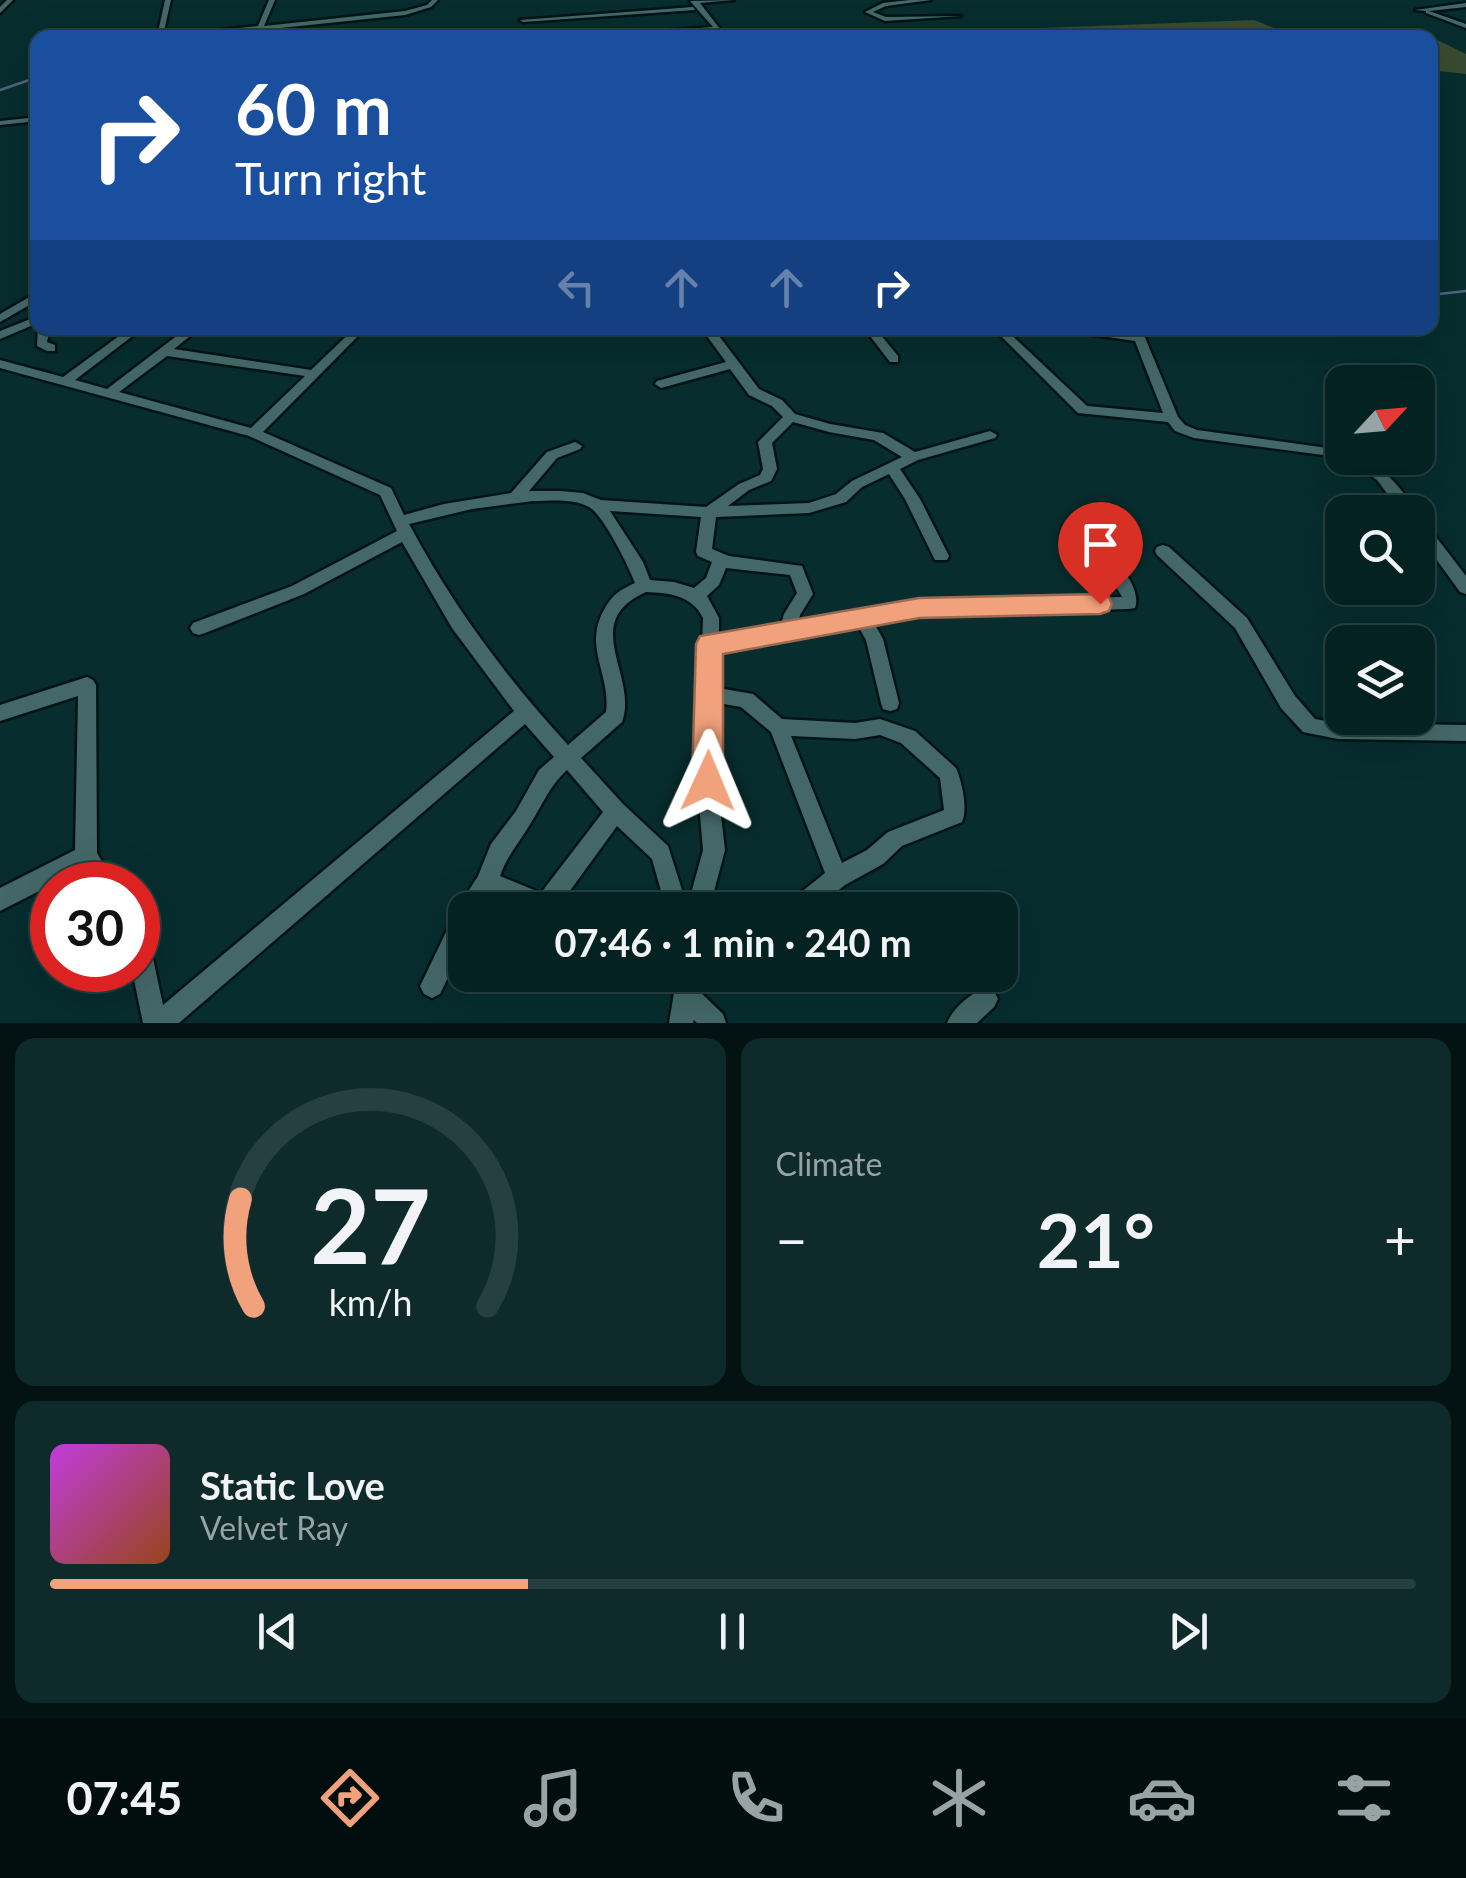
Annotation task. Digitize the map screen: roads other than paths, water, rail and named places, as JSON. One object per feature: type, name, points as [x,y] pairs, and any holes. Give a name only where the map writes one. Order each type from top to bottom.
[{"type":"street","points":[[0,11],[10,0]]},
{"type":"street","points":[[161,30],[167,0],[182,0]]},
{"type":"street","points":[[260,28],[272,0]]},
{"type":"street","points":[[345,20],[348,0]]},
{"type":"street","points":[[234,30],[405,13],[429,6],[435,0]]},
{"type":"street","points":[[522,20],[731,0]]},
{"type":"street","points":[[928,0],[885,4],[868,12],[885,19],[958,16]]},
{"type":"street","points":[[692,3],[707,14],[716,29],[700,30]]},
{"type":"street","points":[[1466,5],[1421,10],[1466,26]]},
{"type":"street","points":[[0,123],[30,120]]},
{"type":"street","points":[[0,319],[30,299]]},
{"type":"street","points":[[0,336],[30,326]]},
{"type":"street","points":[[43,335],[41,343],[51,348]]},
{"type":"street","points":[[65,382],[128,335]]},
{"type":"street","points":[[110,394],[186,335]]},
{"type":"street","points":[[254,433],[353,335]]},
{"type":"street","points":[[712,335],[754,392],[790,416],[829,428],[878,436],[913,457]]},
{"type":"street","points":[[875,335],[894,359]]},
{"type":"street","points":[[1005,335],[1083,410],[1172,418]]},
{"type":"street","points":[[1139,335],[1172,418],[1180,428],[1194,434],[1325,453]]},
{"type":"street","points":[[166,352],[316,374]]},
{"type":"street","points":[[0,364],[254,433],[386,492],[458,623],[526,712],[616,811],[661,853],[672,892]]},
{"type":"street","points":[[661,384],[733,364]]},
{"type":"street","points":[[787,634],[792,614],[805,594],[796,570],[721,559],[704,552],[709,512],[744,487],[766,478],[770,469],[765,442],[790,416]]},
{"type":"street","points":[[599,506],[709,512],[786,510],[829,503],[913,457],[990,435]]},
{"type":"street","points":[[515,498],[552,455],[575,446]]},
{"type":"street","points":[[892,468],[904,481],[921,523],[941,556]]},
{"type":"street","points":[[1379,475],[1396,495]]},
{"type":"street","points":[[200,628],[310,584],[404,527],[515,498],[588,497],[599,506],[644,586]]},
{"type":"street","points":[[1435,547],[1466,588]]},
{"type":"street","points":[[1163,551],[1241,622],[1288,702],[1310,726],[1338,732],[1466,733]]},
{"type":"street","points":[[710,644],[938,607],[1129,603],[1130,595],[1118,576],[1094,556]]},
{"type":"street","points":[[694,598],[713,581],[721,559]]},
{"type":"street","points":[[481,892],[498,851],[523,818],[546,776],[614,716],[617,702],[602,638],[621,596],[644,586],[674,586],[708,610],[708,781],[714,850],[703,892]]},
{"type":"street","points":[[860,617],[874,639],[890,703]]},
{"type":"street","points":[[0,713],[87,685],[86,856],[90,862]]},
{"type":"street","points":[[709,694],[746,700],[778,728],[837,877]]},
{"type":"street","points":[[150,992],[157,1023],[526,712]]},
{"type":"street","points":[[778,728],[855,731],[880,727],[908,736],[948,774],[955,815],[895,839],[875,857],[837,877],[819,892]]},
{"type":"street","points":[[487,882],[545,906],[616,811]]},
{"type":"street","points":[[0,900],[86,856]]},
{"type":"street","points":[[432,986],[448,953]]},
{"type":"street","points":[[681,1023],[687,992]]},
{"type":"street","points":[[693,992],[714,1023]]},
{"type":"street","points":[[958,1023],[986,999]]},
{"type":"waterway","points":[[0,90],[30,80]]},
{"type":"waterway","points":[[1438,294],[1466,291]]}]
